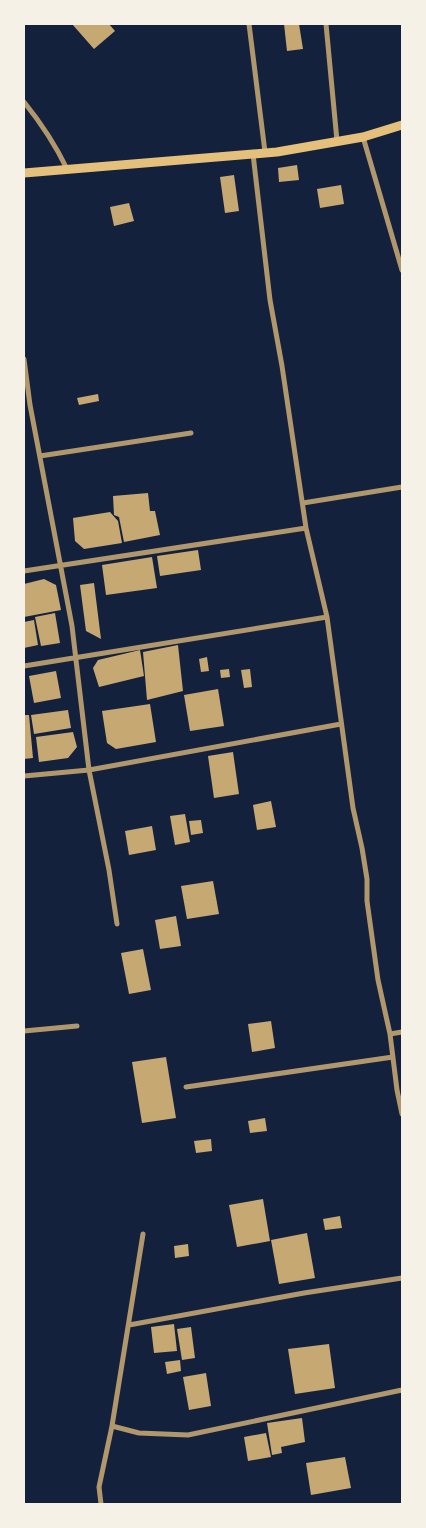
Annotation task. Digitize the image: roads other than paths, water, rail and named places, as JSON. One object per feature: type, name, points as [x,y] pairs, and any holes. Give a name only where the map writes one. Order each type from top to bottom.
[{"type":"main road","points":[[24,173],[294,150],[363,137],[402,125]]},
{"type":"street","points":[[249,24],[265,152]]},
{"type":"street","points":[[326,24],[337,141]]},
{"type":"street","points":[[24,102],[57,147],[67,169]]},
{"type":"street","points":[[363,137],[402,270]]},
{"type":"street","points":[[253,154],[268,291],[282,366],[306,528],[327,617],[340,724],[353,808],[362,848],[378,980],[390,1034],[396,1090],[402,1114]]},
{"type":"street","points":[[24,359],[61,565],[76,659],[89,770],[109,870],[117,924]]},
{"type":"street","points":[[40,456],[191,433]]},
{"type":"street","points":[[303,503],[402,487]]},
{"type":"street","points":[[24,571],[306,528]]},
{"type":"street","points":[[24,666],[327,617]]},
{"type":"street","points":[[24,776],[89,770],[340,724]]},
{"type":"street","points":[[24,1030],[77,1026]]},
{"type":"street","points":[[390,1034],[402,1032]]},
{"type":"street","points":[[186,1087],[392,1057]]},
{"type":"street","points":[[101,1504],[99,1487],[130,1325],[143,1234]]},
{"type":"street","points":[[130,1325],[304,1293],[402,1278]]},
{"type":"street","points":[[112,1426],[138,1433],[188,1435],[402,1390]]}]
